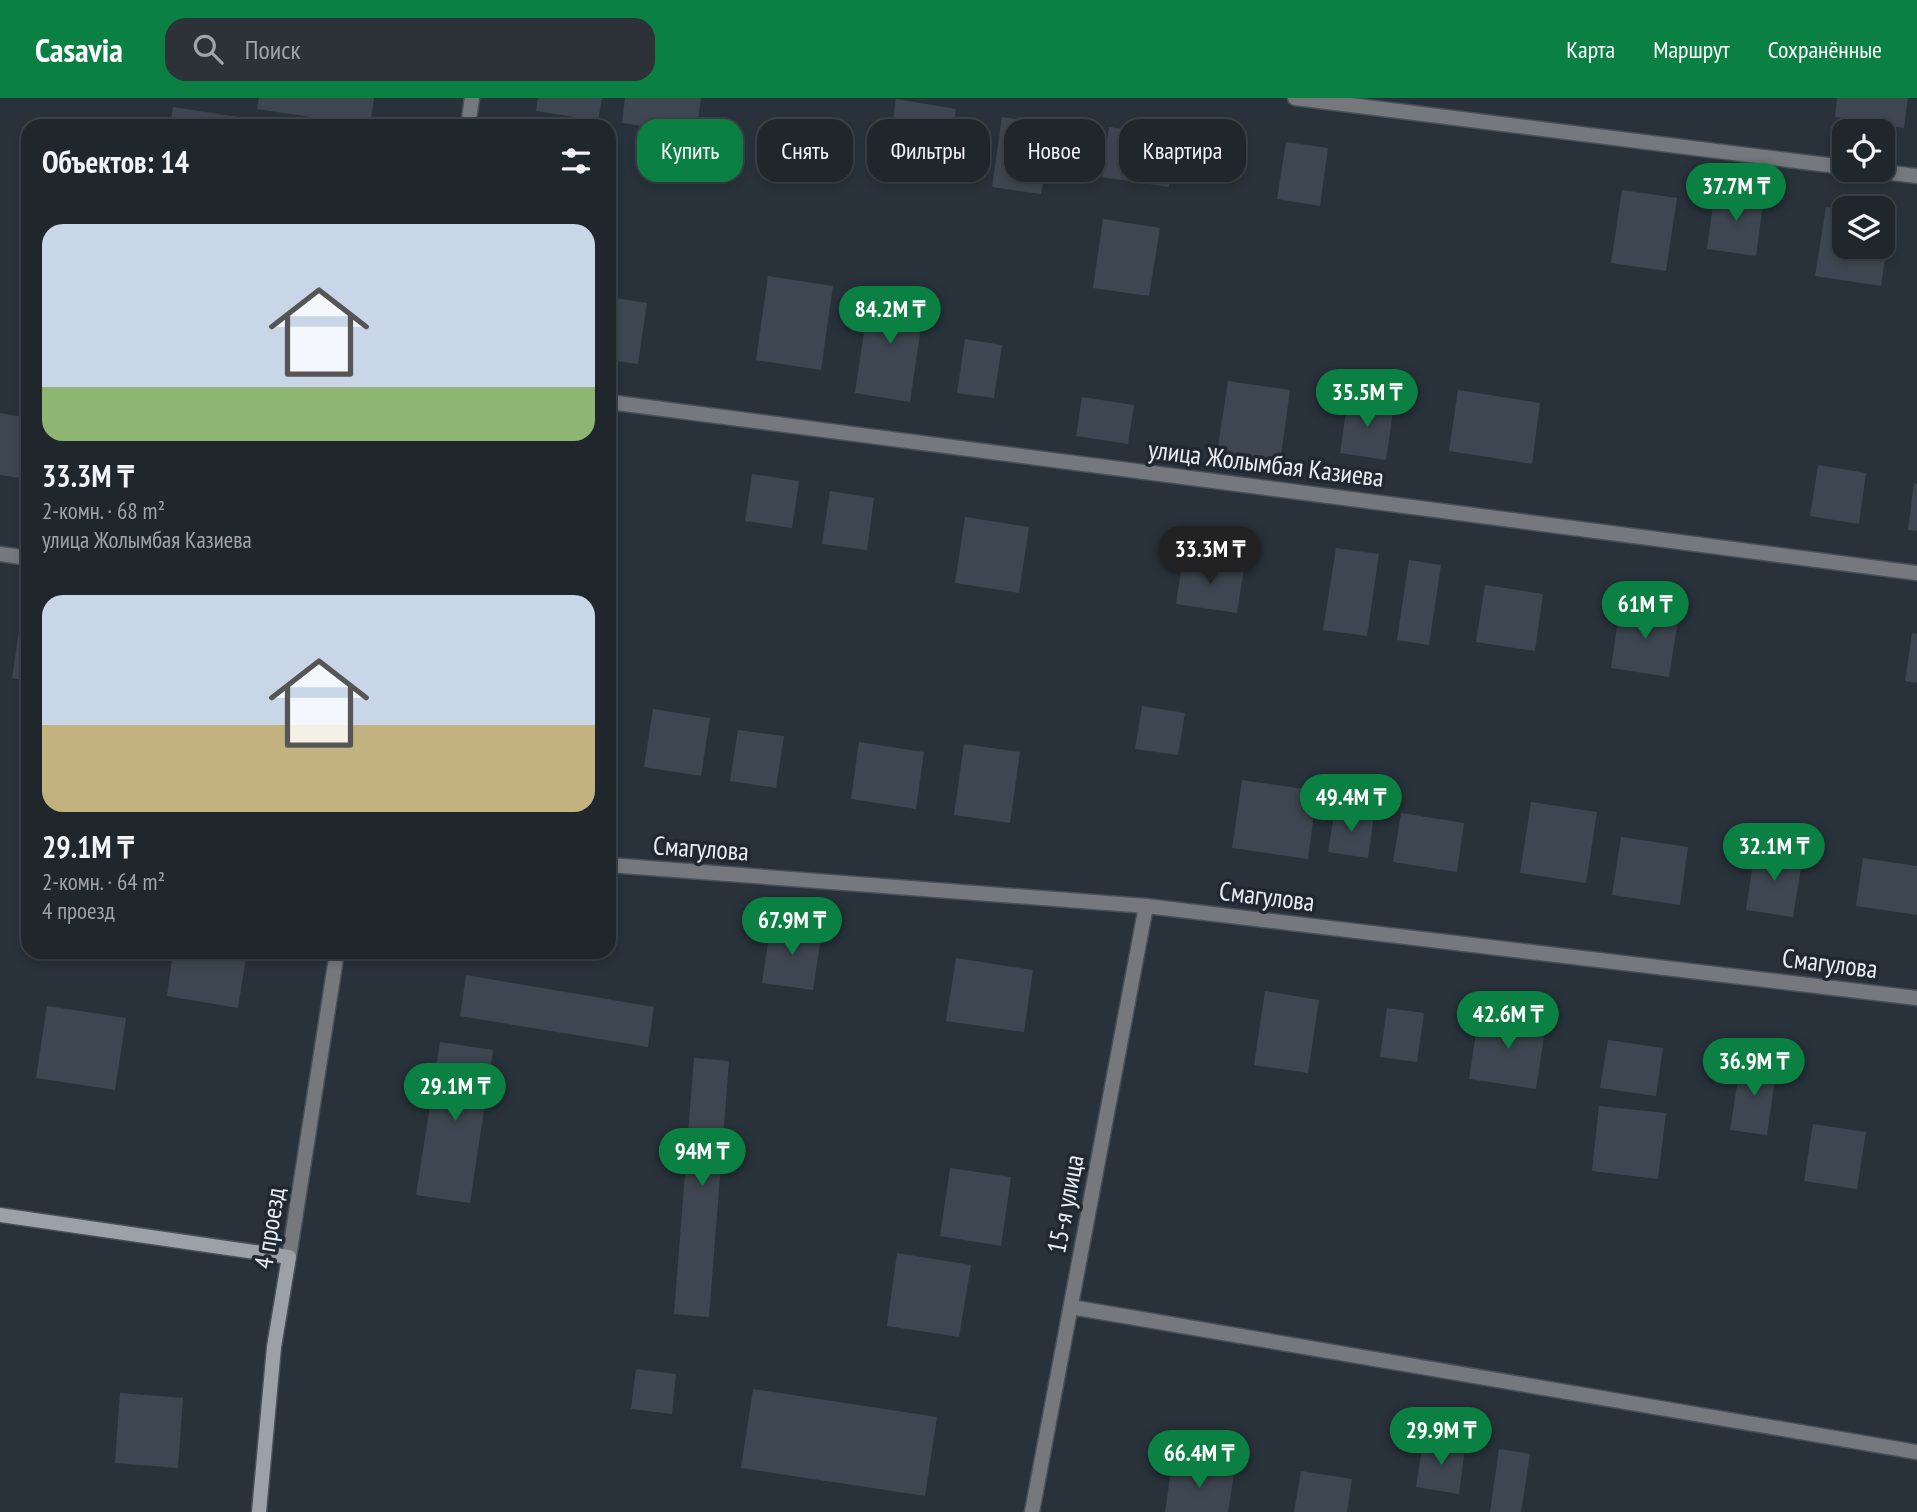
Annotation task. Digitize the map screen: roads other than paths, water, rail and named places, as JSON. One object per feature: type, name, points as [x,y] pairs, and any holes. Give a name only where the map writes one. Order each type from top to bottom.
[{"type":"street","points":[[469,119],[472,98]]},
{"type":"street","points":[[1295,98],[1832,165]]},
{"type":"street","points":[[1895,173],[1917,176]]},
{"type":"street","name":"улица Жолымбая Казиева","points":[[616,403],[1917,573]]},
{"type":"street","points":[[0,554],[21,557]]},
{"type":"street","name":"Смагулова","points":[[616,866],[1146,906],[1917,998]]},
{"type":"street","name":"15-я улица","points":[[1032,1512],[1146,906]]},
{"type":"street","name":"4 проезд","points":[[259,1512],[274,1347],[336,959]]},
{"type":"street","points":[[0,1215],[289,1257]]},
{"type":"street","points":[[1071,1307],[1917,1451]]}]
